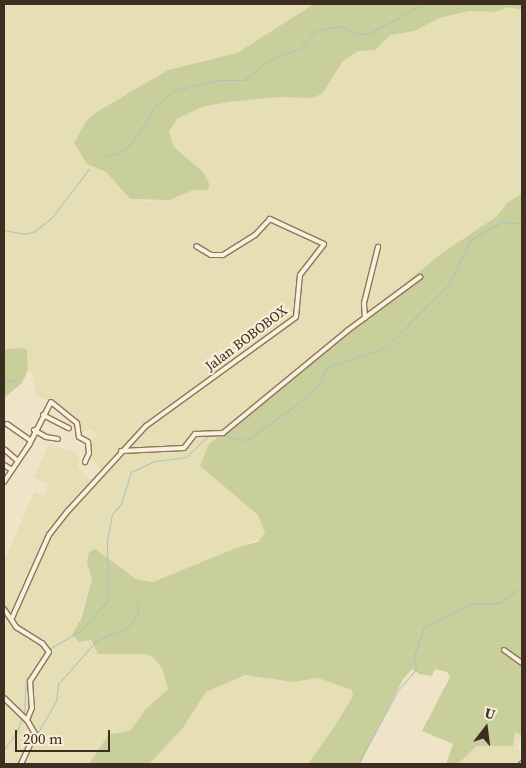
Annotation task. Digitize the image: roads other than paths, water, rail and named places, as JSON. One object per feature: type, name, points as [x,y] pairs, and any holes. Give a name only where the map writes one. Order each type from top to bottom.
[{"type":"street","name":"Jalan BOBOBOX","points":[[12,618],[49,535],[121,451],[146,426],[296,317],[300,275],[324,244],[288,229],[274,219],[265,222],[255,235],[222,255],[211,255],[196,246]]},
{"type":"street","points":[[365,318],[364,298],[378,247]]},
{"type":"street","points":[[121,451],[184,448],[195,434],[223,433],[365,318],[420,277]]},
{"type":"street","points":[[4,481],[30,441],[34,430],[51,402],[77,423],[79,437],[86,440],[89,446],[85,462]]},
{"type":"street","points":[[43,415],[69,428]]},
{"type":"street","points":[[7,424],[30,441]]},
{"type":"street","points":[[34,430],[46,437],[58,438]]},
{"type":"street","points":[[4,449],[18,461]]},
{"type":"street","points":[[4,465],[12,470]]},
{"type":"street","points":[[4,610],[12,618],[16,627],[42,643],[49,652],[30,681],[32,708],[27,720]]},
{"type":"street","points":[[504,650],[522,663]]},
{"type":"street","points":[[4,698],[27,720],[35,738],[21,764]]},
{"type":"waterway","points":[[106,156],[119,153],[132,143],[156,105],[173,91],[218,80],[244,80],[268,61],[300,48],[316,30],[340,26],[359,34],[368,34],[423,4]]},
{"type":"waterway","points":[[4,230],[24,234],[35,231],[52,217],[89,169]]},
{"type":"waterway","points":[[222,435],[239,440],[248,439],[295,406],[317,386],[327,367],[384,348],[449,284],[470,240],[501,222],[522,223]]},
{"type":"waterway","points":[[4,380],[16,381]]},
{"type":"waterway","points":[[49,649],[79,632],[108,600],[107,540],[112,514],[121,504],[131,472],[155,461],[186,457],[209,435]]},
{"type":"waterway","points":[[358,764],[398,690],[416,669],[414,656],[424,627],[471,604],[500,603],[519,588]]},
{"type":"waterway","points":[[37,734],[56,701],[58,684],[96,641],[128,627],[138,614],[137,601]]},
{"type":"waterway","points":[[4,749],[16,733],[24,714],[26,680],[46,652]]},
{"type":"waterway","points":[[16,764],[25,751]]}]
